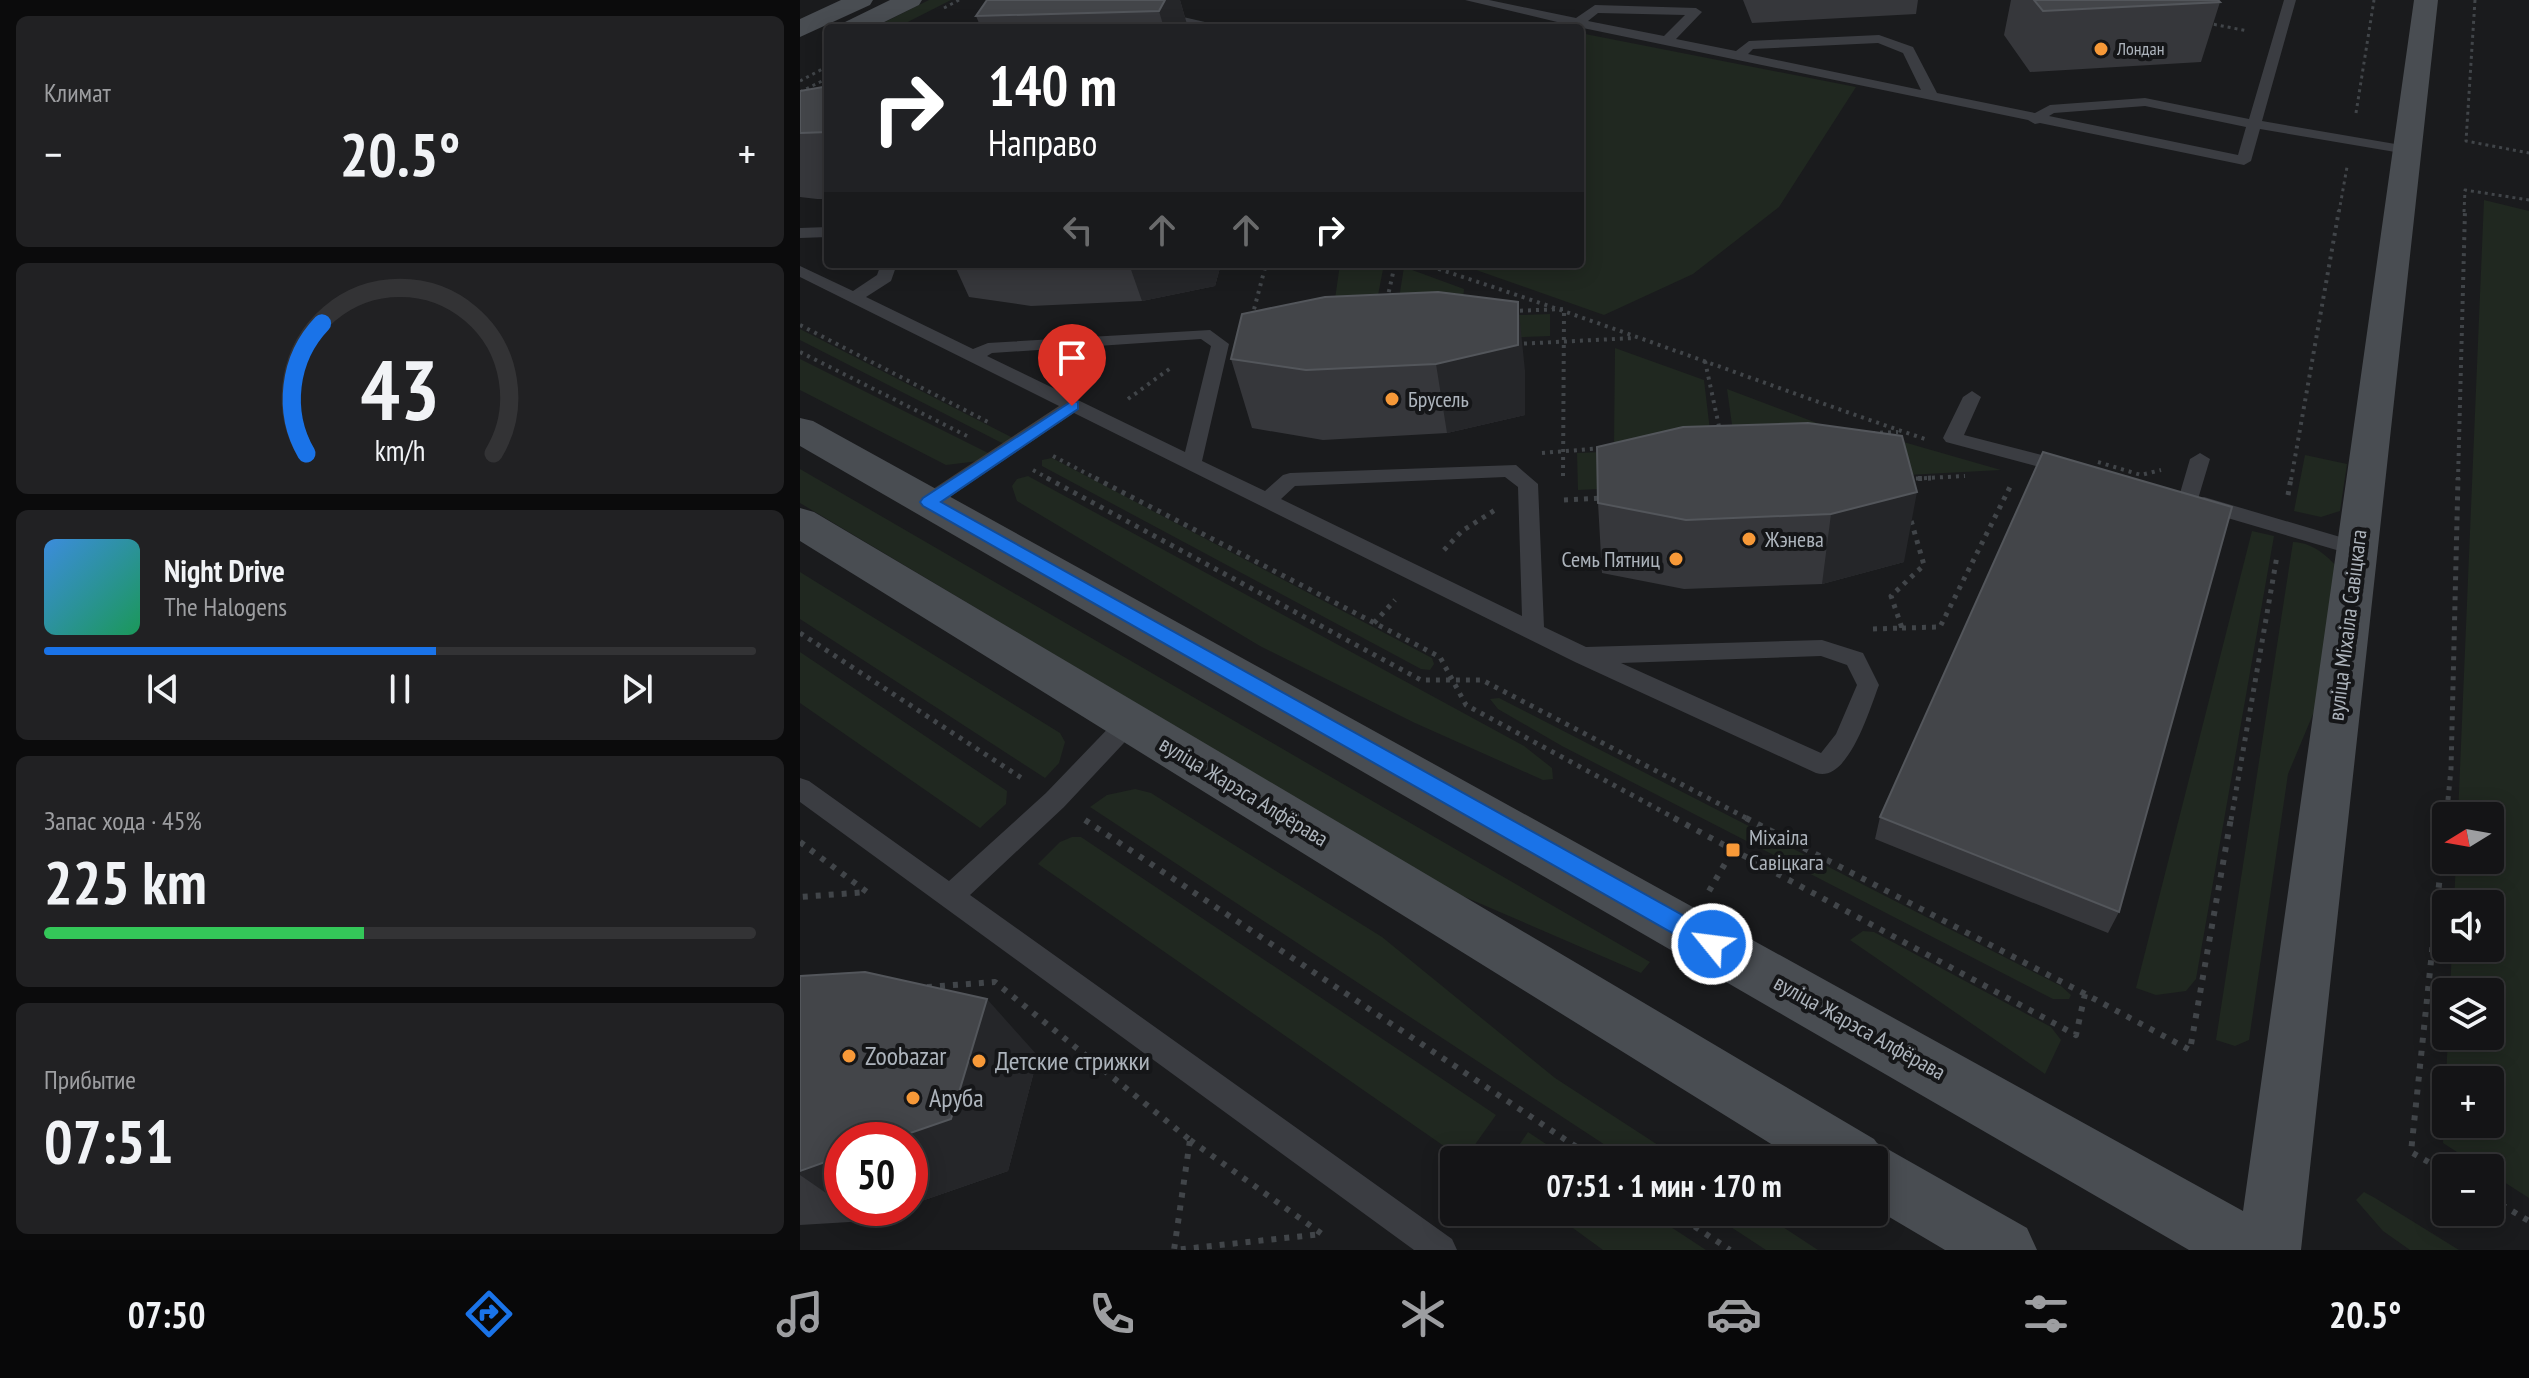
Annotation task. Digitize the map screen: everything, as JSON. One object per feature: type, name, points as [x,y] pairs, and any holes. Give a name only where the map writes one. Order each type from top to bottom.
[{"type":"main road","points":[[800,29],[861,0]]},
{"type":"main road","points":[[860,24],[910,0]]},
{"type":"main road","name":"вуліца Міхаіла Савіцкага","points":[[2269,1250],[2426,0]]},
{"type":"main road","points":[[800,53],[824,42]]},
{"type":"main road","name":"вуліца Жарэса Алфёрава","points":[[800,430],[2250,1250]]},
{"type":"main road","name":"вуліца Жарэса Алфёрава","points":[[800,522],[1830,1146]]},
{"type":"main road","points":[[1888,1181],[2005,1250]]},
{"type":"lane","points":[[986,24],[1031,0]]},
{"type":"lane","points":[[1471,0],[1583,24]]},
{"type":"lane","points":[[1584,24],[2244,161],[2290,0]]},
{"type":"lane","points":[[1578,23],[1595,9],[1696,12],[1666,41]]},
{"type":"lane","points":[[1144,12],[1196,24]]},
{"type":"lane","points":[[1739,56],[1749,45],[1879,39],[1908,50],[1932,97]]},
{"type":"lane","points":[[2035,120],[2050,109],[2145,102],[2407,150]]},
{"type":"lane","points":[[800,233],[824,232]]},
{"type":"lane","points":[[852,299],[885,277],[888,268]]},
{"type":"lane","points":[[800,271],[1583,656],[1825,766],[1846,739],[1868,685],[1855,659],[1822,648],[1583,656]]},
{"type":"lane","points":[[973,357],[988,348],[1204,334],[1220,344],[1192,464]]},
{"type":"lane","points":[[1972,397],[1953,438],[2085,466]]},
{"type":"lane","points":[[928,502],[1072,406]]},
{"type":"lane","points":[[2197,468],[2181,498],[2357,549]]},
{"type":"lane","points":[[1266,501],[1290,480],[1509,470],[1528,484],[1533,631]]},
{"type":"lane","points":[[952,895],[1055,800],[1129,722]]},
{"type":"lane","points":[[800,788],[1441,1250]]},
{"type":"path","points":[[2475,0],[2466,141],[2529,153]]},
{"type":"path","points":[[2201,22],[2279,36]]},
{"type":"path","points":[[800,81],[824,68]]},
{"type":"path","points":[[800,92],[824,80]]},
{"type":"path","points":[[2432,1164],[2411,1152],[2451,769],[2464,196],[2465,190],[2529,200]]},
{"type":"path","points":[[1210,338],[1251,321],[1265,268]]},
{"type":"path","points":[[1386,302],[1394,268]]},
{"type":"path","points":[[1436,268],[1564,309],[1932,442]]},
{"type":"path","points":[[1504,311],[1564,309]]},
{"type":"path","points":[[1564,309],[1561,450],[1566,515]]},
{"type":"path","points":[[800,325],[1440,657],[1466,705],[2076,1035],[2085,994]]},
{"type":"path","points":[[1501,345],[1639,337]]},
{"type":"path","points":[[800,352],[1003,454],[1421,680],[1482,680],[2190,1050]]},
{"type":"path","points":[[1705,361],[1722,442]]},
{"type":"path","points":[[1869,433],[1903,432]]},
{"type":"path","points":[[1884,433],[1888,444]]},
{"type":"path","points":[[1517,476],[1544,451],[1605,448]]},
{"type":"path","points":[[2085,466],[2141,475],[2197,468]]},
{"type":"path","points":[[1871,629],[1940,627],[2017,472]]},
{"type":"path","points":[[1899,480],[1973,475]]},
{"type":"path","points":[[1529,502],[1610,497]]},
{"type":"path","points":[[1902,628],[1891,596],[1924,565],[1907,508]]},
{"type":"path","points":[[800,633],[1575,1146]]},
{"type":"path","points":[[800,842],[867,892],[800,897]]},
{"type":"path","points":[[920,987],[995,982],[1190,1140],[1322,1234],[1174,1250],[1190,1140]]},
{"type":"path","points":[[2504,1206],[2529,1221]]},
{"type":"path","points":[[1694,1226],[1730,1250]]},
{"type":"shaded area","points":[[929,0],[951,0],[904,24],[881,24]]},
{"type":"shaded area","points":[[1584,34],[1856,87],[1779,207],[1693,274],[1604,315],[1470,268],[1584,268]]},
{"type":"shaded area","points":[[2484,200],[2529,211],[2529,1198],[2504,1182],[2504,1154],[2460,1154],[2443,1143],[2443,1138],[2504,1138],[2504,1066],[2447,1066],[2447,1050],[2504,1050],[2504,978],[2451,978],[2451,962],[2504,962],[2504,890],[2455,890],[2455,874],[2504,874],[2504,802],[2459,802]]},
{"type":"shaded area","points":[[1339,268],[1383,268],[1375,311],[1333,313]]},
{"type":"shaded area","points":[[1404,268],[1464,289],[1462,309],[1397,311]]},
{"type":"shaded area","points":[[1550,314],[1550,336],[1407,342],[1410,319]]},
{"type":"shaded area","points":[[800,329],[1013,438],[1005,444],[1000,442],[800,340]]},
{"type":"shaded area","points":[[1615,348],[1704,380],[1711,439],[1614,445]]},
{"type":"shaded area","points":[[800,359],[992,455],[979,461],[946,465],[800,390]]},
{"type":"shaded area","points":[[1727,389],[1843,433],[1734,439]]},
{"type":"shaded area","points":[[1893,439],[2001,470],[1907,475]]},
{"type":"shaded area","points":[[1700,448],[1705,484],[1578,490],[1577,453]]},
{"type":"shaded area","points":[[2305,455],[2347,464],[2340,511],[2321,517],[2294,511]]},
{"type":"shaded area","points":[[1052,458],[1432,658],[1434,664],[1430,670],[1421,669],[1042,466],[1042,460]]},
{"type":"shaded area","points":[[800,469],[1650,962],[1641,973],[1451,891],[800,503]]},
{"type":"shaded area","points":[[1028,476],[1524,746],[1552,768],[1553,779],[1543,780],[1415,723],[1260,646],[1017,501],[1012,486],[1017,479]]},
{"type":"shaded area","points":[[2252,531],[2274,536],[2196,979],[2186,991],[2156,995],[2136,988]]},
{"type":"shaded area","points":[[2293,542],[2314,548],[2342,572],[2334,664],[2288,774],[2249,1040],[2235,1046],[2216,1040]]},
{"type":"shaded area","points":[[800,572],[1060,733],[1065,742],[1059,763],[1045,778],[800,619]]},
{"type":"shaded area","points":[[800,652],[1007,791],[1006,804],[980,828],[800,703]]},
{"type":"shaded area","points":[[1499,698],[2061,986],[2071,995],[2069,999],[2053,999],[1562,746],[1498,709],[1490,699]]},
{"type":"shaded area","points":[[1135,789],[1151,793],[1382,937],[1555,1078],[1659,1146],[1607,1146],[1090,807],[1107,795]]},
{"type":"shaded area","points":[[1081,837],[1496,1115],[1474,1146],[1444,1146],[1038,864],[1060,842]]},
{"type":"shaded area","points":[[1863,931],[1874,932],[2051,1027],[2061,1040],[2045,1074],[1850,940]]},
{"type":"shaded area","points":[[1528,1132],[1549,1146],[1518,1146]]},
{"type":"shaded area","points":[[2364,1192],[2459,1250],[2410,1250],[2383,1231],[2356,1200]]},
{"type":"shaded area","points":[[1570,1226],[1669,1226],[1706,1250],[1603,1250]]},
{"type":"shaded area","points":[[1729,1226],[1781,1226],[1818,1250],[1766,1250]]},
{"type":"building","points":[[987,0],[1165,0],[1159,11],[976,16]]},
{"type":"building","points":[[2034,0],[2218,0],[2220,2],[2043,11]]},
{"type":"building","points":[[824,87],[824,132],[800,133],[800,91]]},
{"type":"building","points":[[1438,292],[1518,302],[1518,345],[1436,364],[1306,370],[1231,359],[1242,314],[1325,297]]},
{"type":"building","points":[[1808,423],[1902,436],[1917,492],[1831,514],[1686,520],[1598,503],[1597,447],[1683,427]]},
{"type":"building","points":[[2043,452],[2232,507],[2119,912],[1880,817]]},
{"type":"building","points":[[865,972],[987,999],[951,1119],[928,1127],[928,1122],[824,1122],[824,1162],[800,1171],[800,976]]},
{"type":"place","name":"Лондан","points":[[2101,49]]},
{"type":"place","name":"Брусель","points":[[1392,399]]},
{"type":"place","name":"Жэнева","points":[[1749,539]]},
{"type":"place","name":"Семь Пятниц","points":[[1676,559]]},
{"type":"place","name":"Міхаіла Савіцкага","points":[[1733,850]]},
{"type":"place","name":"Zoobazar","points":[[849,1056]]},
{"type":"place","name":"Детские стрижки","points":[[979,1061]]},
{"type":"place","name":"Аруба","points":[[913,1098]]},
{"type":"route","points":[[1072,406],[928,502],[1712,944]]}]
